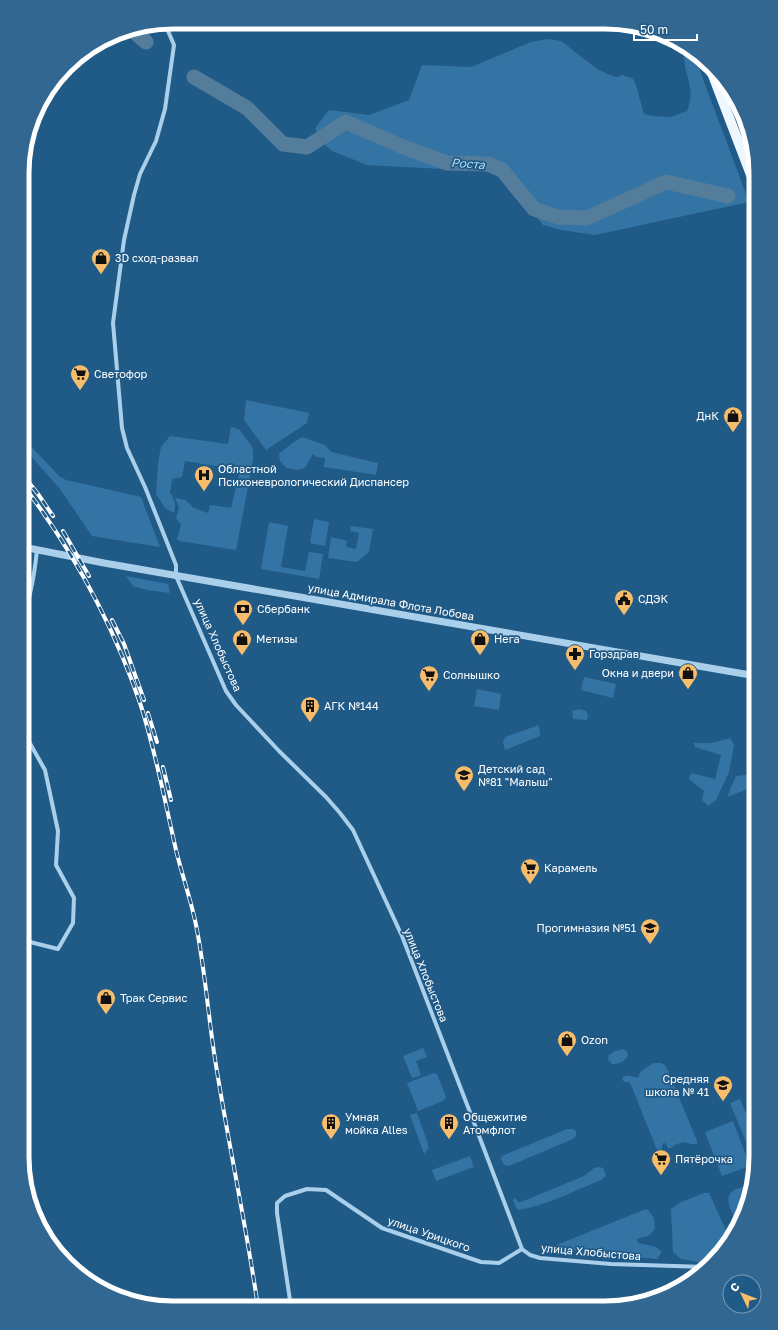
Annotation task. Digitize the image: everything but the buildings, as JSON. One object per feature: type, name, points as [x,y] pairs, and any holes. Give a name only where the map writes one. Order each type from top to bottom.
[{"type":"main road","points":[[715,80],[749,170]]},
{"type":"street","name":"улица Хлобыстова","points":[[167,29],[174,45],[165,109],[156,141],[140,174],[134,195],[124,240],[113,323],[124,435],[127,448],[145,487],[176,565],[176,576],[226,690],[236,705],[279,751],[326,797],[353,830],[402,936],[522,1249],[530,1255],[540,1258],[611,1264],[698,1267]]},
{"type":"street","name":"улица Адмирала Флота Лобова","points":[[29,548],[176,576],[749,675]]},
{"type":"street","points":[[29,591],[37,550]]},
{"type":"street","points":[[29,743],[45,770],[58,831],[56,864],[74,898],[74,923],[58,950],[29,942]]},
{"type":"street","name":"улица Урицкого","points":[[290,1301],[277,1213],[278,1203],[285,1196],[307,1188],[326,1190],[382,1228],[481,1262],[500,1263],[522,1249]]},
{"type":"shaded area","points":[[547,39],[561,41],[597,69],[617,77],[622,75],[632,78],[635,82],[644,114],[653,116],[671,117],[687,111],[691,95],[684,61],[684,53],[685,53],[697,62],[749,202],[595,235],[561,230],[543,225],[500,172],[367,165],[332,151],[322,142],[315,128],[329,110],[369,115],[409,100],[422,65],[471,67],[531,42]]},
{"type":"shaded area","points":[[246,400],[309,413],[307,423],[266,450],[244,420]]},
{"type":"shaded area","points":[[231,427],[239,429],[253,448],[253,460],[236,550],[180,541],[177,539],[181,525],[176,518],[179,507],[175,498],[185,500],[194,508],[208,513],[210,505],[231,508],[240,470],[185,461],[182,477],[172,479],[170,493],[175,502],[174,513],[165,508],[156,494],[158,463],[161,447],[170,436],[228,444]]},
{"type":"shaded area","points":[[302,437],[325,445],[331,452],[378,463],[376,475],[324,467],[325,458],[317,457],[313,454],[305,468],[297,470],[286,468],[280,461],[279,454]]},
{"type":"shaded area","points":[[29,444],[59,476],[66,480],[141,497],[160,547],[92,536],[60,489],[29,454]]},
{"type":"shaded area","points":[[314,519],[329,522],[325,546],[310,543]]},
{"type":"shaded area","points":[[269,522],[288,526],[281,567],[305,571],[309,552],[323,554],[319,579],[261,569]]},
{"type":"shaded area","points":[[351,526],[373,529],[369,552],[357,562],[328,558],[331,537],[347,541],[346,547],[356,549],[359,533],[350,531]]},
{"type":"shaded area","points":[[126,576],[168,584],[170,593],[147,590],[133,586]]},
{"type":"shaded area","points":[[584,677],[616,684],[613,698],[581,690]]},
{"type":"shaded area","points":[[477,689],[501,694],[499,710],[474,706]]},
{"type":"shaded area","points":[[579,709],[586,711],[588,716],[587,720],[573,719],[572,711]]},
{"type":"shaded area","points":[[539,725],[540,736],[505,750],[503,743],[505,737]]},
{"type":"shaded area","points":[[730,738],[734,745],[729,772],[716,800],[708,806],[702,800],[704,791],[689,779],[691,773],[715,779],[721,755],[695,747],[694,743],[711,743]]},
{"type":"shaded area","points":[[749,775],[749,789],[727,797],[736,776]]},
{"type":"shaded area","points":[[423,1048],[427,1057],[416,1061],[421,1075],[412,1078],[403,1056]]},
{"type":"shaded area","points":[[623,1049],[627,1051],[628,1056],[625,1060],[617,1064],[612,1064],[608,1059],[609,1055],[615,1051]]},
{"type":"shaded area","points":[[654,1063],[661,1063],[666,1066],[697,1144],[682,1143],[669,1149],[665,1143],[663,1143],[661,1151],[657,1150],[631,1085],[629,1082],[624,1082],[622,1078],[628,1076],[638,1078],[646,1067]]},
{"type":"shaded area","points":[[434,1073],[437,1074],[446,1097],[443,1101],[418,1111],[407,1083]]},
{"type":"shaded area","points":[[740,1099],[749,1120],[749,1149],[730,1103]]},
{"type":"shaded area","points":[[417,1113],[428,1144],[428,1149],[424,1154],[410,1115]]},
{"type":"shaded area","points":[[733,1121],[749,1166],[722,1176],[705,1132]]},
{"type":"shaded area","points":[[567,1129],[576,1131],[576,1136],[573,1139],[509,1166],[504,1165],[501,1159],[502,1156]]},
{"type":"shaded area","points":[[470,1156],[474,1167],[436,1181],[432,1170]]},
{"type":"shaded area","points":[[600,1167],[604,1169],[606,1176],[601,1180],[539,1205],[518,1210],[515,1206],[513,1200],[515,1198],[518,1202],[521,1202],[584,1176],[594,1168]]},
{"type":"shaded area","points":[[745,1188],[735,1218],[728,1202],[731,1193],[735,1189]]},
{"type":"shaded area","points":[[704,1193],[709,1193],[727,1233],[702,1263],[681,1259],[673,1252],[671,1209],[681,1202]]},
{"type":"shaded area","points":[[646,1209],[653,1218],[655,1229],[648,1236],[637,1239],[638,1243],[656,1247],[662,1252],[657,1259],[576,1250],[566,1252],[553,1251],[549,1248]]},
{"type":"waterway","name":"Роста","points":[[137,34],[146,42]]},
{"type":"waterway","name":"Роста","points":[[194,77],[247,108],[283,144],[307,147],[346,122],[403,147],[447,163],[488,164],[502,170],[534,209],[558,217],[587,218],[666,182],[728,196]]},
{"type":"railway","points":[[29,483],[53,516]]},
{"type":"railway","points":[[29,493],[42,510],[76,563],[91,591],[118,647],[141,706],[156,760],[176,850],[196,925],[202,958],[215,1059],[257,1301]]},
{"type":"railway","points":[[63,531],[89,576]]},
{"type":"railway","points":[[112,620],[124,644],[144,700]]},
{"type":"railway","points":[[148,713],[157,742]]},
{"type":"railway","points":[[163,767],[171,800]]},
{"type":"place","name":"3D сход-развал","points":[[101,275]]},
{"type":"place","name":"Светофор","points":[[80,391]]},
{"type":"place","name":"ДнК","points":[[733,433]]},
{"type":"place","name":"Областной Психоневрологический Диспансер","points":[[204,492]]},
{"type":"place","name":"СДЭК","points":[[624,616]]},
{"type":"place","name":"Сбербанк","points":[[243,626]]},
{"type":"place","name":"Метизы","points":[[242,656]]},
{"type":"place","name":"Нега","points":[[480,656]]},
{"type":"place","name":"Горздрав","points":[[575,671]]},
{"type":"place","name":"Окна и двери","points":[[688,690]]},
{"type":"place","name":"Солнышко","points":[[429,692]]},
{"type":"place","name":"АГК №144","points":[[310,723]]},
{"type":"place","name":"Детский сад №81 \"Малыш\"","points":[[464,792]]},
{"type":"place","name":"Карамель","points":[[530,885]]},
{"type":"place","name":"Прогимназия №51","points":[[650,945]]},
{"type":"place","name":"Трак Сервис","points":[[106,1015]]},
{"type":"place","name":"Ozon","points":[[567,1057]]},
{"type":"place","name":"Средняя школа № 41","points":[[723,1102]]},
{"type":"place","name":"Умная мойка Alles","points":[[331,1140]]},
{"type":"place","name":"Общежитие Атомфлот","points":[[449,1140]]},
{"type":"place","name":"Пятёрочка","points":[[661,1176]]}]
